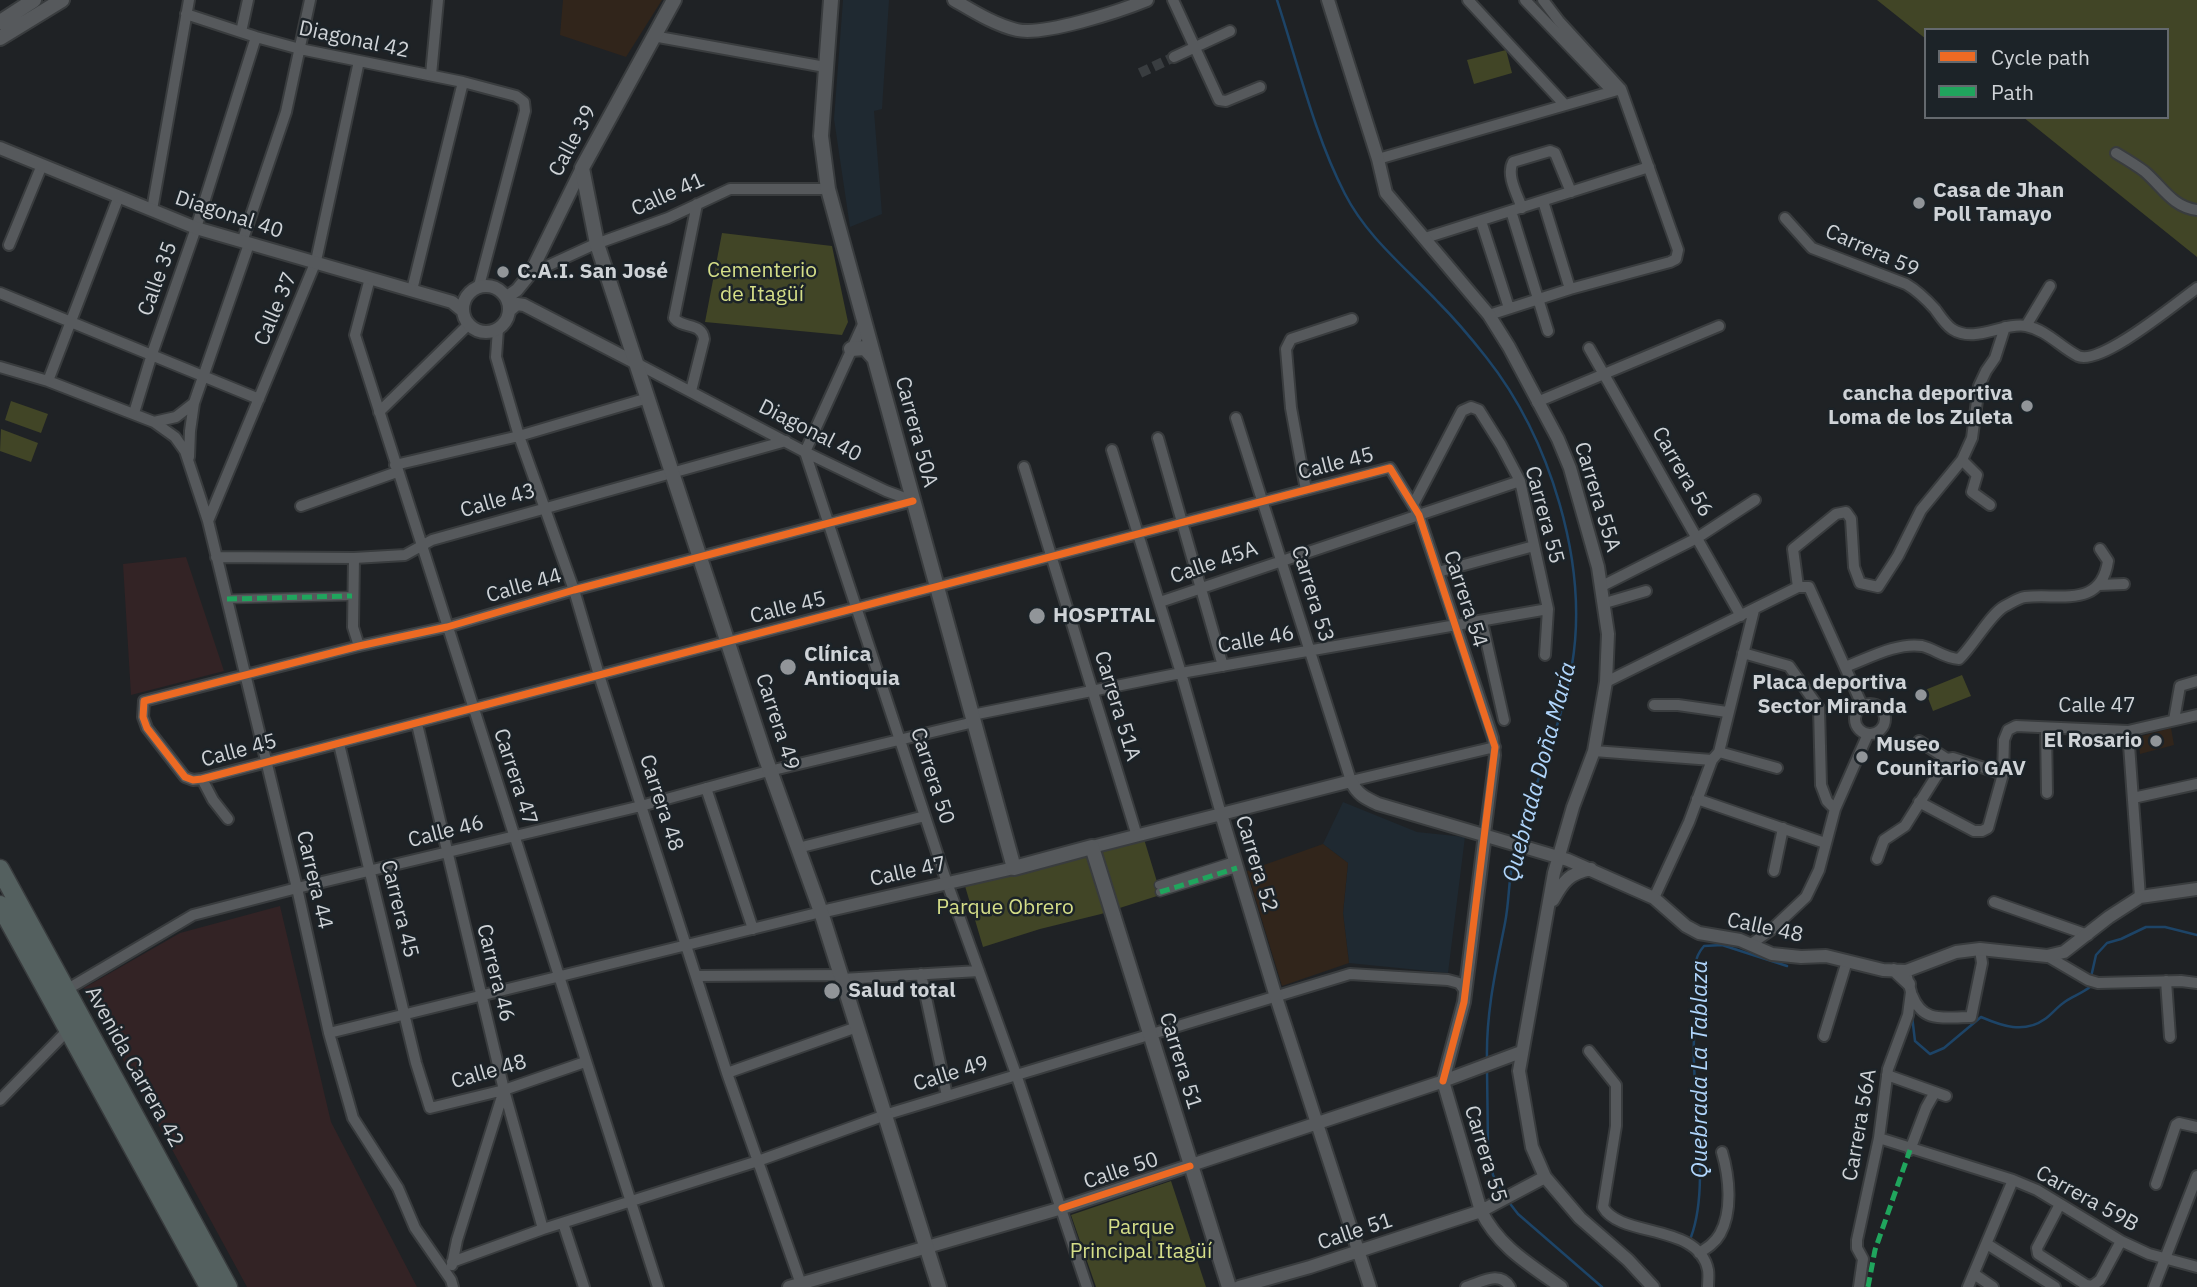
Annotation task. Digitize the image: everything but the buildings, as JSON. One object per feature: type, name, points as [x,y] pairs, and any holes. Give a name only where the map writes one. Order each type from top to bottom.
[{"type":"highway","name":"Avenida Carrera 42","points":[[0,869],[228,1287]]},
{"type":"highway","points":[[18,902],[34,967]]},
{"type":"highway","name":"Avenida Carrera 42","points":[[0,905],[209,1287]]},
{"type":"main road","points":[[0,22],[34,0]]},
{"type":"main road","points":[[0,38],[62,0]]},
{"type":"main road","name":"Calle 39","points":[[582,168],[674,0]]},
{"type":"main road","name":"Carrera 50A","points":[[831,0],[821,136],[828,188],[1014,868]]},
{"type":"main road","name":"Carrera 49","points":[[582,168],[597,244],[770,771],[821,912],[939,1287]]},
{"type":"main road","points":[[851,349],[865,348],[874,358]]},
{"type":"main road","name":"Calle 47","points":[[1014,868],[1092,848]]},
{"type":"main road","name":"Carrera 51","points":[[1092,848],[1229,1287]]},
{"type":"street","points":[[152,210],[188,0]]},
{"type":"street","points":[[241,32],[248,0]]},
{"type":"street","points":[[189,460],[194,403],[286,111],[310,0]]},
{"type":"street","points":[[431,75],[438,0]]},
{"type":"street","points":[[954,0],[981,16],[1015,30],[1034,32],[1099,16],[1147,0]]},
{"type":"street","points":[[1173,0],[1219,100],[1226,101],[1260,87]]},
{"type":"street","name":"Carrera 55A","points":[[1328,0],[1386,192],[1489,315],[1558,439],[1570,468],[1602,586],[1608,634],[1605,682],[1594,751],[1558,856],[1531,1010],[1518,1052],[1519,1071],[1539,1181],[1653,1287]]},
{"type":"street","points":[[1468,0],[1565,105]]},
{"type":"street","points":[[1525,0],[1616,90]]},
{"type":"street","points":[[1489,315],[1538,298],[1670,262],[1676,259],[1678,250],[1649,167],[1616,90],[1543,0]]},
{"type":"street","name":"Diagonal 42","points":[[186,13],[300,49],[463,82],[516,96],[524,102],[525,111],[479,286]]},
{"type":"street","points":[[1174,57],[1230,31]]},
{"type":"street","points":[[653,36],[825,67]]},
{"type":"street","name":"Calle 35","points":[[134,414],[256,37]]},
{"type":"street","name":"Calle 37","points":[[208,521],[316,261],[359,61]]},
{"type":"street","points":[[412,290],[463,82]]},
{"type":"street","points":[[1378,159],[1616,90]]},
{"type":"street","name":"Diagonal 40","points":[[0,148],[196,228],[460,304]]},
{"type":"street","points":[[1548,331],[1517,209],[1511,174],[1513,162],[1550,151],[1555,153],[1571,192]]},
{"type":"street","points":[[2116,153],[2145,172],[2184,208],[2197,211]]},
{"type":"street","points":[[9,245],[42,165]]},
{"type":"street","points":[[1425,239],[1649,167]]},
{"type":"street","name":"Calle 39","points":[[508,303],[530,274],[582,168]]},
{"type":"street","name":"Calle 41","points":[[530,274],[597,244],[668,218],[719,193],[741,187],[828,188]]},
{"type":"street","points":[[48,381],[119,196]]},
{"type":"street","points":[[1543,201],[1570,289]]},
{"type":"street","points":[[691,391],[704,333],[701,329],[679,323],[674,318],[697,204]]},
{"type":"street","name":"Carrera 59","points":[[1785,218],[1812,248],[1918,291],[1954,330],[1972,334],[2026,326],[2046,334],[2080,357],[2095,357],[2123,342],[2197,288]]},
{"type":"street","points":[[1481,220],[1509,308]]},
{"type":"street","name":"Carrera 47","points":[[370,278],[355,335],[658,1287]]},
{"type":"street","points":[[479,286],[494,286],[508,303],[504,324],[498,329],[483,332],[469,324],[460,304],[479,286]]},
{"type":"street","points":[[2026,326],[2050,286]]},
{"type":"street","points":[[0,293],[259,399]]},
{"type":"street","name":"Diagonal 40","points":[[508,303],[524,305],[805,452],[913,501]]},
{"type":"street","points":[[1306,490],[1291,408],[1286,349],[1291,339],[1352,319]]},
{"type":"street","points":[[805,452],[865,320]]},
{"type":"street","points":[[379,412],[469,324]]},
{"type":"street","points":[[1537,402],[1719,326]]},
{"type":"street","points":[[1862,705],[1804,587],[1793,548],[1836,514],[1846,512],[1851,519],[1854,567],[1860,583],[1878,587],[1892,567],[1921,510],[1962,460],[1972,438],[1979,386],[1996,358],[2005,327]]},
{"type":"street","name":"Carrera 48","points":[[498,329],[496,357],[519,436],[574,590],[598,675],[797,1286]]},
{"type":"street","name":"Carrera 56","points":[[1589,348],[1741,616]]},
{"type":"street","points":[[0,367],[48,381],[153,422],[175,437],[189,460]]},
{"type":"street","points":[[301,506],[396,468],[648,398]]},
{"type":"street","points":[[153,422],[176,417],[194,403]]},
{"type":"street","name":"Carrera 55","points":[[1413,505],[1462,411],[1471,407],[1479,410],[1520,481],[1548,609],[1545,655]]},
{"type":"street","name":"Carrera 53","points":[[1236,418],[1351,781]]},
{"type":"street","points":[[1158,438],[1223,666]]},
{"type":"street","name":"Calle 43","points":[[216,557],[354,558],[405,555],[432,540],[786,441]]},
{"type":"street","name":"Carrera 52","points":[[1112,450],[1136,534],[1160,602],[1276,997],[1370,1287]]},
{"type":"street","name":"Carrera 50","points":[[805,452],[948,885],[1016,1074],[1087,1287]]},
{"type":"street","name":"Carrera 44","points":[[189,460],[208,521],[297,888],[329,1033],[353,1118],[398,1188],[415,1228],[452,1284]]},
{"type":"street","points":[[1962,460],[1977,475],[1972,492],[1990,505]]},
{"type":"street","name":"Carrera 51A","points":[[1024,467],[1137,836]]},
{"type":"street","name":"Calle 45","points":[[198,780],[1390,468]]},
{"type":"street","name":"Carrera 54","points":[[1390,468],[1419,515],[1495,747]]},
{"type":"street","name":"Calle 45A","points":[[1160,602],[1520,481]]},
{"type":"street","points":[[873,485],[879,497],[879,509]]},
{"type":"street","points":[[1602,586],[1697,538],[1755,500]]},
{"type":"street","name":"Calle 44","points":[[198,780],[185,777],[147,728],[143,717],[144,701],[447,626],[913,501]]},
{"type":"street","points":[[1438,572],[1534,546]]},
{"type":"street","points":[[1845,667],[1898,648],[1915,645],[1926,647],[1946,658],[1959,659],[2001,608],[2023,597],[2071,596],[2089,592],[2099,585],[2106,573],[2108,561],[2100,549]]},
{"type":"street","points":[[354,558],[353,627],[359,646]]},
{"type":"street","points":[[2099,585],[2124,584]]},
{"type":"street","points":[[1605,682],[1804,587]]},
{"type":"street","points":[[1605,603],[1646,591]]},
{"type":"street","points":[[227,599],[352,596]]},
{"type":"street","name":"Calle 46","points":[[66,990],[193,915],[297,888],[642,806],[770,771],[901,741],[973,719],[1092,691],[1548,609]]},
{"type":"street","points":[[1654,898],[1715,756],[1754,610]]},
{"type":"street","points":[[1482,622],[1504,720]]},
{"type":"street","points":[[1743,653],[1789,666],[1819,708],[1821,785],[1827,801],[1835,809]]},
{"type":"street","points":[[2174,720],[2180,686],[2197,681]]},
{"type":"street","points":[[1870,703],[1878,705],[1884,711],[1885,720],[1883,728],[1868,734],[1860,732],[1854,718],[1856,710],[1870,703]]},
{"type":"street","points":[[1654,705],[1678,705],[1727,712]]},
{"type":"street","name":"Calle 47","points":[[2003,774],[2004,740],[2008,730],[2016,726],[2128,732],[2197,715]]},
{"type":"street","name":"Carrera 46","points":[[417,724],[504,1090],[543,1229]]},
{"type":"street","points":[[2046,728],[2047,793]]},
{"type":"street","points":[[2128,732],[2144,897]]},
{"type":"street","points":[[1751,944],[1771,930],[1806,897],[1819,870],[1835,809],[1868,734]]},
{"type":"street","points":[[1919,741],[1947,759],[1953,758],[2003,774],[1988,828],[1974,831],[1920,802]]},
{"type":"street","name":"Carrera 45","points":[[339,744],[421,1083]]},
{"type":"street","points":[[1447,1080],[1466,992],[1491,836],[1495,747]]},
{"type":"street","name":"Calle 47","points":[[1092,848],[1495,747]]},
{"type":"street","points":[[1594,751],[1715,756],[1777,768]]},
{"type":"street","points":[[1877,859],[1884,841],[1905,826],[1947,759]]},
{"type":"street","points":[[198,780],[228,819]]},
{"type":"street","name":"Calle 48","points":[[1351,781],[1363,797],[1378,804],[1558,856],[1654,898],[1686,926],[1699,933],[1751,944],[1772,954],[1826,956],[1905,979],[1956,952],[1980,949],[2047,956],[2092,982],[2197,983]]},
{"type":"street","points":[[2133,799],[2197,784]]},
{"type":"street","points":[[706,788],[753,929]]},
{"type":"street","points":[[1697,799],[1825,843]]},
{"type":"street","points":[[798,848],[925,816]]},
{"type":"street","points":[[1774,871],[1783,828]]},
{"type":"street","points":[[1160,888],[1236,864]]},
{"type":"street","name":"Calle 47","points":[[329,1033],[821,912],[1014,868]]},
{"type":"street","points":[[1548,908],[1570,875],[1591,869]]},
{"type":"street","points":[[2047,956],[2064,952],[2109,918],[2144,897],[2197,889]]},
{"type":"street","points":[[1994,902],[2088,935]]},
{"type":"street","points":[[1905,979],[1918,1008],[1925,1014],[1971,1017],[1982,963],[1980,949]]},
{"type":"street","points":[[1824,1036],[1847,961]]},
{"type":"street","points":[[698,976],[842,977],[979,971]]},
{"type":"street","points":[[921,974],[947,1096]]},
{"type":"street","name":"Calle 49","points":[[452,1262],[543,1229],[758,1161],[886,1115],[1350,974],[1448,980],[1459,983],[1466,992]]},
{"type":"street","name":"Carrera 56A","points":[[1858,1287],[1863,1259],[1857,1248],[1857,1240],[1879,1138],[1887,1075],[1908,1015],[1905,979]]},
{"type":"street","points":[[2166,981],[2170,1037]]},
{"type":"street","points":[[727,1073],[858,1027]]},
{"type":"street","points":[[0,1100],[68,1030]]},
{"type":"street","points":[[1589,1051],[1616,1085],[1616,1126],[1603,1207],[1612,1219],[1675,1236],[1699,1253],[1708,1269],[1708,1287]]},
{"type":"street","name":"Calle 50","points":[[797,1286],[1062,1208],[1447,1080],[1518,1052]]},
{"type":"street","name":"Calle 48","points":[[421,1083],[430,1108],[504,1090],[585,1062]]},
{"type":"street","points":[[1887,1075],[1941,1094],[1926,1108],[1910,1150]]},
{"type":"street","name":"Carrera 55","points":[[1447,1080],[1484,1210],[1496,1237],[1560,1287]]},
{"type":"street","points":[[452,1284],[452,1262],[457,1240],[504,1090]]},
{"type":"street","points":[[2155,1184],[2176,1125],[2179,1123],[2197,1127]]},
{"type":"street","name":"Carrera 59B","points":[[1879,1138],[2037,1190],[2121,1241],[2197,1268]]},
{"type":"street","points":[[1699,1253],[1721,1233],[1729,1174],[1722,1152]]},
{"type":"street","points":[[2154,1287],[2197,1176]]},
{"type":"street","points":[[1968,1287],[2012,1180]]},
{"type":"street","name":"Calle 51","points":[[1240,1287],[1484,1210],[1539,1181]]},
{"type":"street","points":[[2060,1204],[2036,1248],[2038,1254],[2086,1285],[2092,1286],[2100,1280],[2121,1241]]},
{"type":"street","points":[[563,1223],[584,1287]]},
{"type":"street","points":[[1987,1244],[2055,1287]]},
{"type":"street","points":[[1974,1274],[1993,1287]]},
{"type":"street","points":[[1466,1287],[1492,1278],[1508,1283]]},
{"type":"shaded area","points":[[563,0],[662,0],[626,57],[560,35]]},
{"type":"shaded area","points":[[843,0],[889,0],[882,109],[874,111],[882,214],[850,227],[834,119]]},
{"type":"shaded area","points":[[186,557],[224,671],[131,695],[123,564]]},
{"type":"shaded area","name":"El Rosario","points":[[2171,728],[2174,745],[2140,754],[2138,737]]},
{"type":"shaded area","points":[[1343,802],[1417,832],[1465,837],[1448,973],[1349,963],[1343,913],[1348,863],[1323,844]]},
{"type":"shaded area","points":[[1323,844],[1348,863],[1343,913],[1349,963],[1282,986],[1247,871]]},
{"type":"shaded area","points":[[280,906],[331,1122],[417,1287],[247,1287],[84,988],[180,933]]},
{"type":"green space","points":[[1877,0],[2197,0],[2197,257],[2025,119],[2169,119],[2169,28],[1924,28],[1924,37]]},
{"type":"green space","points":[[1506,50],[1512,73],[1474,84],[1467,60]]},
{"type":"green space","name":"Cementerio de Itagüí","points":[[722,233],[832,246],[848,322],[842,335],[705,322]]},
{"type":"green space","points":[[11,401],[48,414],[41,433],[5,420]]},
{"type":"green space","points":[[1,429],[38,443],[31,462],[0,451]]},
{"type":"green space","points":[[1962,675],[1971,696],[1933,711],[1925,690]]},
{"type":"green space","name":"Parque Obrero","points":[[1144,839],[1158,885],[1235,871],[1101,914],[983,947],[965,886]]},
{"type":"green space","name":"Parque Principal Itagüí","points":[[1171,1181],[1206,1287],[1096,1287],[1071,1215]]},
{"type":"waterway","name":"Quebrada Doña María","points":[[1277,0],[1315,123],[1345,194],[1375,238],[1457,322],[1509,389],[1546,463],[1559,503],[1575,585],[1576,626],[1572,665],[1555,732],[1517,841]]},
{"type":"waterway","name":"Quebrada Doña María","points":[[1487,1059],[1490,1007],[1516,848]]},
{"type":"waterway","name":"Quebrada La Tablaza","points":[[2091,977],[2096,955],[2107,943],[2146,927],[2165,927],[2197,935]]},
{"type":"waterway","name":"Quebrada La Tablaza","points":[[1691,1237],[1697,1215],[1700,1166],[1694,1062],[1694,1039],[1700,1007],[1695,973],[1696,959],[1704,946],[1722,945],[1787,966]]},
{"type":"waterway","name":"Quebrada La Tablaza","points":[[1912,1016],[1915,1041],[1930,1054],[1944,1048],[1981,1017],[2013,1027],[2037,1024],[2063,1003],[2090,987],[2090,983]]},
{"type":"waterway","name":"Quebrada Doña María","points":[[1487,1069],[1488,1147],[1493,1175],[1504,1195]]},
{"type":"waterway","name":"Quebrada Doña María","points":[[1508,1201],[1518,1214],[1602,1287]]},
{"type":"tunnel","points":[[1140,73],[1174,57]]},
{"type":"marked path","points":[[227,599],[352,596]]},
{"type":"marked path","points":[[1160,892],[1237,868]]},
{"type":"marked path","points":[[1868,1287],[1875,1250],[1910,1150]]},
{"type":"cycle path","points":[[913,501],[574,590],[447,627],[359,646],[144,701],[143,717],[147,728],[185,777],[202,779],[1390,468],[1419,515],[1495,747],[1464,1002],[1443,1081]]},
{"type":"cycle path","points":[[1062,1208],[1190,1166]]},
{"type":"place","name":"Casa de Jhan Poll Tamayo","points":[[1919,203]]},
{"type":"place","name":"C.A.I. San José","points":[[503,272]]},
{"type":"place","name":"cancha deportiva Loma de los Zuleta","points":[[2027,406]]},
{"type":"place","name":"HOSPITAL","points":[[1037,616]]},
{"type":"place","name":"Clínica Antioquia","points":[[788,667]]},
{"type":"place","name":"Placa deportiva Sector Miranda","points":[[1921,695]]},
{"type":"place","name":"El Rosario","points":[[2156,741]]},
{"type":"place","name":"Museo Counitario GAV","points":[[1862,757]]},
{"type":"place","name":"Salud total","points":[[832,991]]}]
